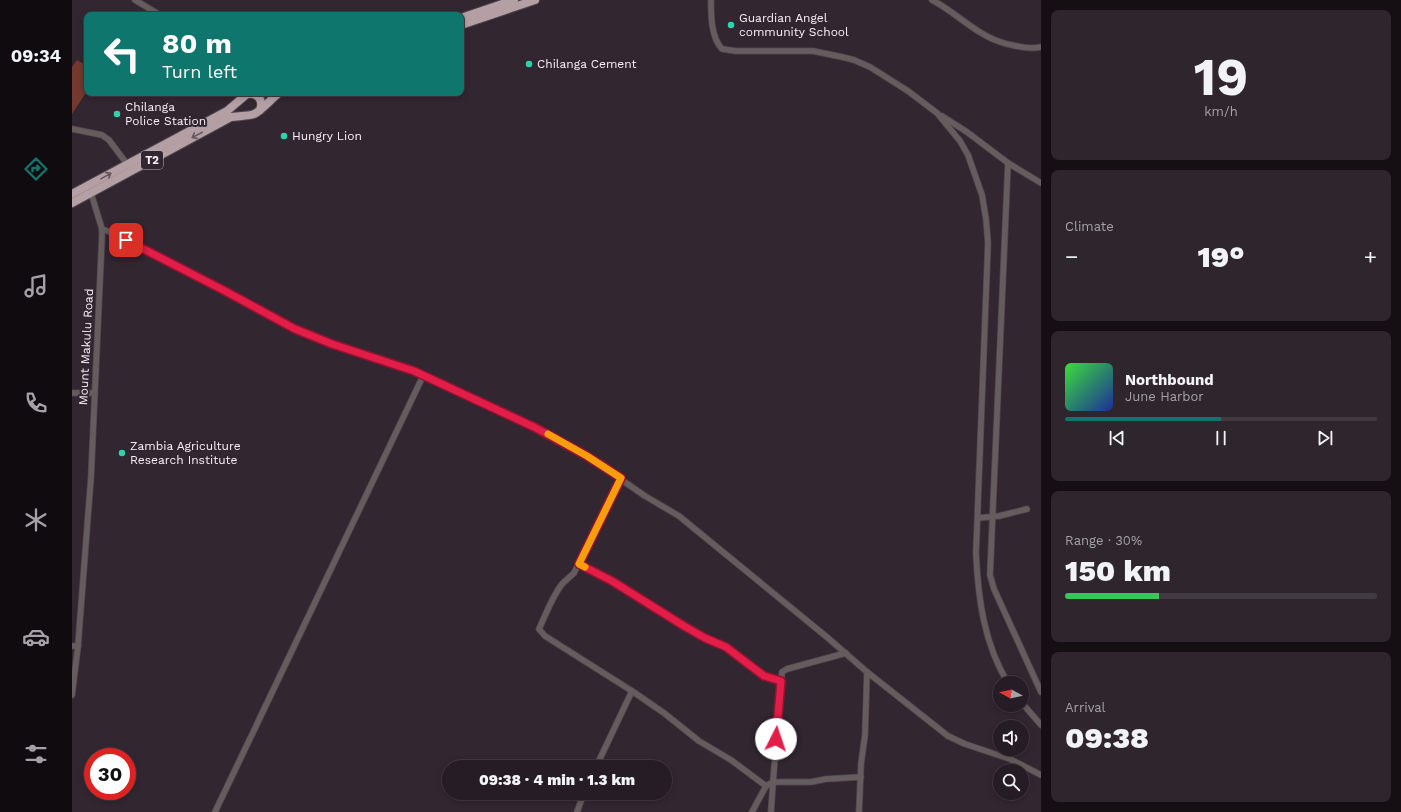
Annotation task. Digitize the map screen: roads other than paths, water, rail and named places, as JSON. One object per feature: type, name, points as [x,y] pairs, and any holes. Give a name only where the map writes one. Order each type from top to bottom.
[{"type":"highway","points":[[464,17],[514,0]]},
{"type":"highway","points":[[464,24],[535,0]]},
{"type":"highway","name":"T2","points":[[72,194],[227,111],[246,96]]},
{"type":"highway","points":[[248,96],[240,108],[246,114],[254,114],[275,96]]},
{"type":"highway","points":[[253,96],[260,99],[260,110]]},
{"type":"highway","name":"T2","points":[[72,203],[231,117],[246,114]]},
{"type":"street","points":[[135,0],[155,12]]},
{"type":"street","points":[[711,0],[713,27],[718,44],[722,49],[751,51],[813,51],[854,60],[885,76],[908,91],[937,113],[967,132],[1008,163],[1041,184]]},
{"type":"street","points":[[932,0],[943,5],[986,36],[994,40],[1004,44],[1024,48],[1033,49],[1041,47]]},
{"type":"street","points":[[937,113],[960,141],[968,155],[982,195],[986,218],[988,243],[976,553],[984,621],[991,645],[1005,676]]},
{"type":"street","points":[[72,128],[102,135],[109,140],[127,164]]},
{"type":"street","points":[[960,141],[958,136],[959,134],[961,132],[967,132]]},
{"type":"street","points":[[1008,163],[991,579],[1041,692]]},
{"type":"street","name":"Mount Makulu Road","points":[[72,696],[75,646],[90,485],[94,393],[101,291],[102,229],[91,193]]},
{"type":"street","points":[[102,229],[115,234],[295,329],[332,344],[392,363],[423,376],[549,435],[587,456],[645,496],[679,516],[846,653],[867,672],[948,736],[965,744],[1010,759],[1041,775]]},
{"type":"street","points":[[215,812],[423,376]]},
{"type":"street","points":[[72,393],[94,393]]},
{"type":"street","points":[[621,478],[579,564],[574,573],[564,582],[557,592],[539,629],[545,636],[632,691],[664,713],[699,741],[731,760],[766,786]]},
{"type":"street","points":[[978,518],[1027,509]]},
{"type":"street","points":[[579,564],[612,581],[705,638],[726,647],[764,676],[781,681]]},
{"type":"street","points":[[771,812],[782,672],[787,669],[846,653]]},
{"type":"street","points":[[859,812],[865,735],[867,672]]},
{"type":"street","points":[[599,760],[632,691]]},
{"type":"street","points":[[1029,711],[1041,725]]},
{"type":"street","points":[[752,812],[766,786],[773,782],[812,782],[826,779],[861,777]]},
{"type":"street","points":[[577,812],[581,800]]},
{"type":"place","name":"Guardian Angel community School","points":[[731,25]]},
{"type":"place","name":"Chilanga Cement","points":[[529,64]]},
{"type":"place","name":"Chilanga Police Station","points":[[117,114]]},
{"type":"place","name":"Hungry Lion","points":[[284,136]]},
{"type":"place","name":"Zambia Agriculture Research Institute","points":[[122,453]]}]
